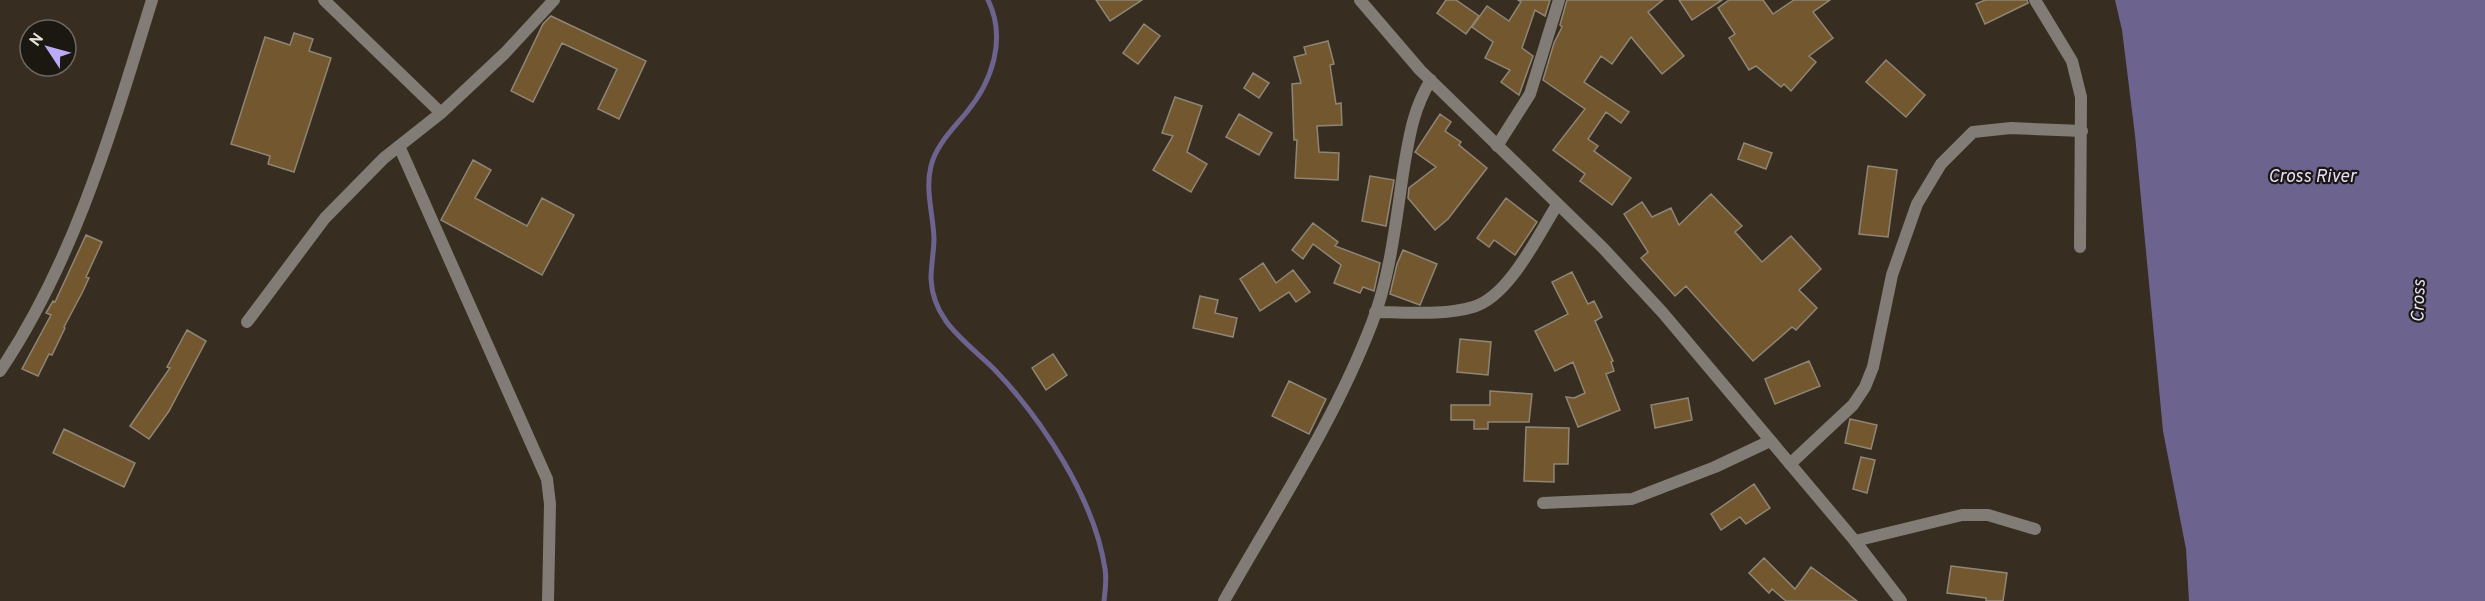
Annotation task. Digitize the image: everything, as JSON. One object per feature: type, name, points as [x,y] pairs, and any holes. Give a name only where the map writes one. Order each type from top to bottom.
[{"type":"street","points":[[0,370],[21,339],[68,244],[112,128],[152,0]]},
{"type":"street","points":[[324,0],[441,113]]},
{"type":"street","points":[[247,322],[325,218],[384,158],[441,113],[505,53],[554,0]]},
{"type":"street","points":[[1360,0],[1431,80],[1603,248],[1663,313],[1855,541],[1901,601]]},
{"type":"street","points":[[1497,146],[1530,94],[1559,0]]},
{"type":"street","points":[[2035,0],[2072,61],[2080,97],[2082,131],[2080,247]]},
{"type":"street","points":[[1224,601],[1318,440],[1352,370],[1376,312],[1391,253],[1410,132],[1418,104],[1431,80]]},
{"type":"street","points":[[1790,464],[1853,405],[1865,387],[1873,367],[1892,275],[1917,204],[1941,164],[1973,132],[2011,128],[2082,131]]},
{"type":"street","points":[[399,146],[547,479],[550,504],[548,601]]},
{"type":"street","points":[[1376,312],[1445,311],[1474,307],[1493,297],[1506,284],[1557,205]]},
{"type":"street","points":[[1544,503],[1632,499],[1715,467],[1770,441]]},
{"type":"street","points":[[1855,541],[1962,515],[1988,515],[2035,529]]},
{"type":"water","name":"Cross River","points":[[2115,0],[2485,0],[2485,601],[2189,601],[2186,549],[2163,431],[2135,135],[2122,30]]},
{"type":"building","points":[[1096,0],[1142,0],[1110,21]]},
{"type":"building","points":[[1446,0],[1456,0],[1479,16],[1466,34],[1437,13]]},
{"type":"building","points":[[1518,0],[1550,0],[1545,16],[1535,10],[1522,48],[1533,56],[1519,95],[1501,82],[1510,70],[1485,58],[1493,42],[1472,27],[1487,6],[1509,21],[1521,2]]},
{"type":"building","points":[[1567,0],[1663,0],[1648,12],[1684,56],[1662,74],[1631,37],[1612,64],[1601,56],[1584,82],[1629,112],[1621,123],[1606,112],[1588,139],[1598,146],[1594,151],[1631,178],[1612,205],[1580,181],[1585,174],[1553,150],[1585,109],[1543,80],[1554,43],[1562,27],[1560,25]]},
{"type":"building","points":[[1679,0],[1722,0],[1692,20]]},
{"type":"building","points":[[1729,0],[1763,0],[1773,14],[1794,0],[1830,0],[1813,12],[1833,38],[1809,56],[1816,62],[1791,91],[1784,84],[1781,87],[1756,66],[1749,70],[1729,38],[1735,34],[1718,8]]},
{"type":"building","points":[[1985,0],[2027,0],[2028,3],[1985,24],[1976,4]]},
{"type":"building","points":[[551,16],[646,61],[619,119],[598,109],[617,69],[562,43],[533,102],[511,91],[543,24]]},
{"type":"building","points":[[1144,24],[1160,36],[1138,64],[1123,53]]},
{"type":"building","points":[[294,33],[313,39],[309,51],[331,58],[294,172],[268,164],[270,156],[231,144],[265,37],[290,45]]},
{"type":"building","points":[[1328,41],[1334,64],[1330,65],[1336,104],[1341,103],[1342,125],[1317,126],[1319,152],[1339,153],[1338,180],[1295,178],[1297,140],[1294,140],[1292,84],[1301,83],[1294,57],[1306,54],[1304,47]]},
{"type":"building","points":[[1886,60],[1925,95],[1906,117],[1866,82]]},
{"type":"building","points":[[1253,73],[1269,83],[1259,98],[1244,88]]},
{"type":"building","points":[[1175,97],[1202,106],[1187,152],[1207,164],[1191,192],[1153,170],[1173,136],[1162,133]]},
{"type":"building","points":[[1239,114],[1272,133],[1259,155],[1226,137]]},
{"type":"building","points":[[1440,114],[1451,122],[1445,131],[1461,142],[1459,145],[1487,168],[1448,219],[1435,230],[1408,198],[1409,188],[1436,167],[1415,152]]},
{"type":"building","points":[[1744,143],[1772,153],[1766,169],[1738,159]]},
{"type":"building","points":[[473,160],[491,170],[475,198],[527,226],[542,198],[574,215],[542,275],[441,220]]},
{"type":"building","points":[[1868,166],[1897,170],[1888,237],[1859,234]]},
{"type":"building","points":[[1370,176],[1394,180],[1386,226],[1362,221]]},
{"type":"building","points":[[1711,194],[1742,226],[1735,232],[1762,262],[1791,236],[1821,269],[1799,290],[1817,308],[1796,330],[1792,327],[1753,361],[1686,286],[1675,296],[1641,258],[1648,252],[1624,214],[1642,202],[1652,217],[1671,208],[1679,225]]},
{"type":"building","points":[[1506,198],[1537,222],[1515,255],[1494,240],[1489,247],[1477,238]]},
{"type":"building","points":[[1313,223],[1338,242],[1335,246],[1380,263],[1374,291],[1363,287],[1360,293],[1334,283],[1341,265],[1313,244],[1303,259],[1292,250]]},
{"type":"building","points":[[86,235],[102,242],[86,277],[89,278],[82,293],[52,355],[49,354],[38,376],[22,369],[51,315],[46,313],[53,301],[55,302]]},
{"type":"building","points":[[1403,250],[1437,264],[1420,305],[1390,294]]},
{"type":"building","points":[[1263,263],[1276,283],[1293,270],[1310,292],[1296,302],[1289,292],[1260,311],[1240,279]]},
{"type":"building","points":[[1572,272],[1588,304],[1594,301],[1602,317],[1595,321],[1613,361],[1611,362],[1614,371],[1606,374],[1620,410],[1578,427],[1566,397],[1574,398],[1585,393],[1573,362],[1555,371],[1535,331],[1568,314],[1552,282]]},
{"type":"building","points":[[1200,296],[1218,300],[1215,313],[1237,318],[1233,337],[1193,328]]},
{"type":"building","points":[[187,330],[206,341],[169,411],[149,439],[130,426],[170,368],[167,367]]},
{"type":"building","points":[[1460,339],[1491,342],[1488,375],[1457,372]]},
{"type":"building","points":[[1053,354],[1067,375],[1046,390],[1032,368]]},
{"type":"building","points":[[1809,361],[1820,386],[1775,404],[1765,379]]},
{"type":"building","points":[[1289,381],[1326,399],[1309,434],[1272,416]]},
{"type":"building","points":[[1490,391],[1532,394],[1529,422],[1488,422],[1488,429],[1474,429],[1474,420],[1451,420],[1451,405],[1490,405]]},
{"type":"building","points":[[1688,398],[1692,420],[1655,428],[1651,405]]},
{"type":"building","points":[[1850,419],[1877,425],[1871,449],[1845,443]]},
{"type":"building","points":[[1526,427],[1569,428],[1568,464],[1554,464],[1554,482],[1524,481]]},
{"type":"building","points":[[64,429],[135,463],[124,487],[53,453]]},
{"type":"building","points":[[1861,457],[1875,460],[1867,493],[1853,489]]},
{"type":"building","points":[[1754,484],[1770,508],[1746,524],[1740,517],[1721,530],[1711,514]]},
{"type":"building","points":[[1764,558],[1795,589],[1811,567],[1857,601],[1786,601],[1772,589],[1769,593],[1749,573]]},
{"type":"building","points":[[1951,566],[2007,573],[2003,601],[1986,601],[1986,598],[1947,593]]},
{"type":"waterway","points":[[988,0],[994,15],[996,30],[994,60],[975,101],[941,144],[933,158],[929,175],[934,238],[931,279],[933,294],[938,307],[953,330],[1012,389],[1048,436],[1064,462],[1090,516],[1099,543],[1106,573],[1104,601]]},
{"type":"water label","name":"Cross","points":[[2418,301]]}]
